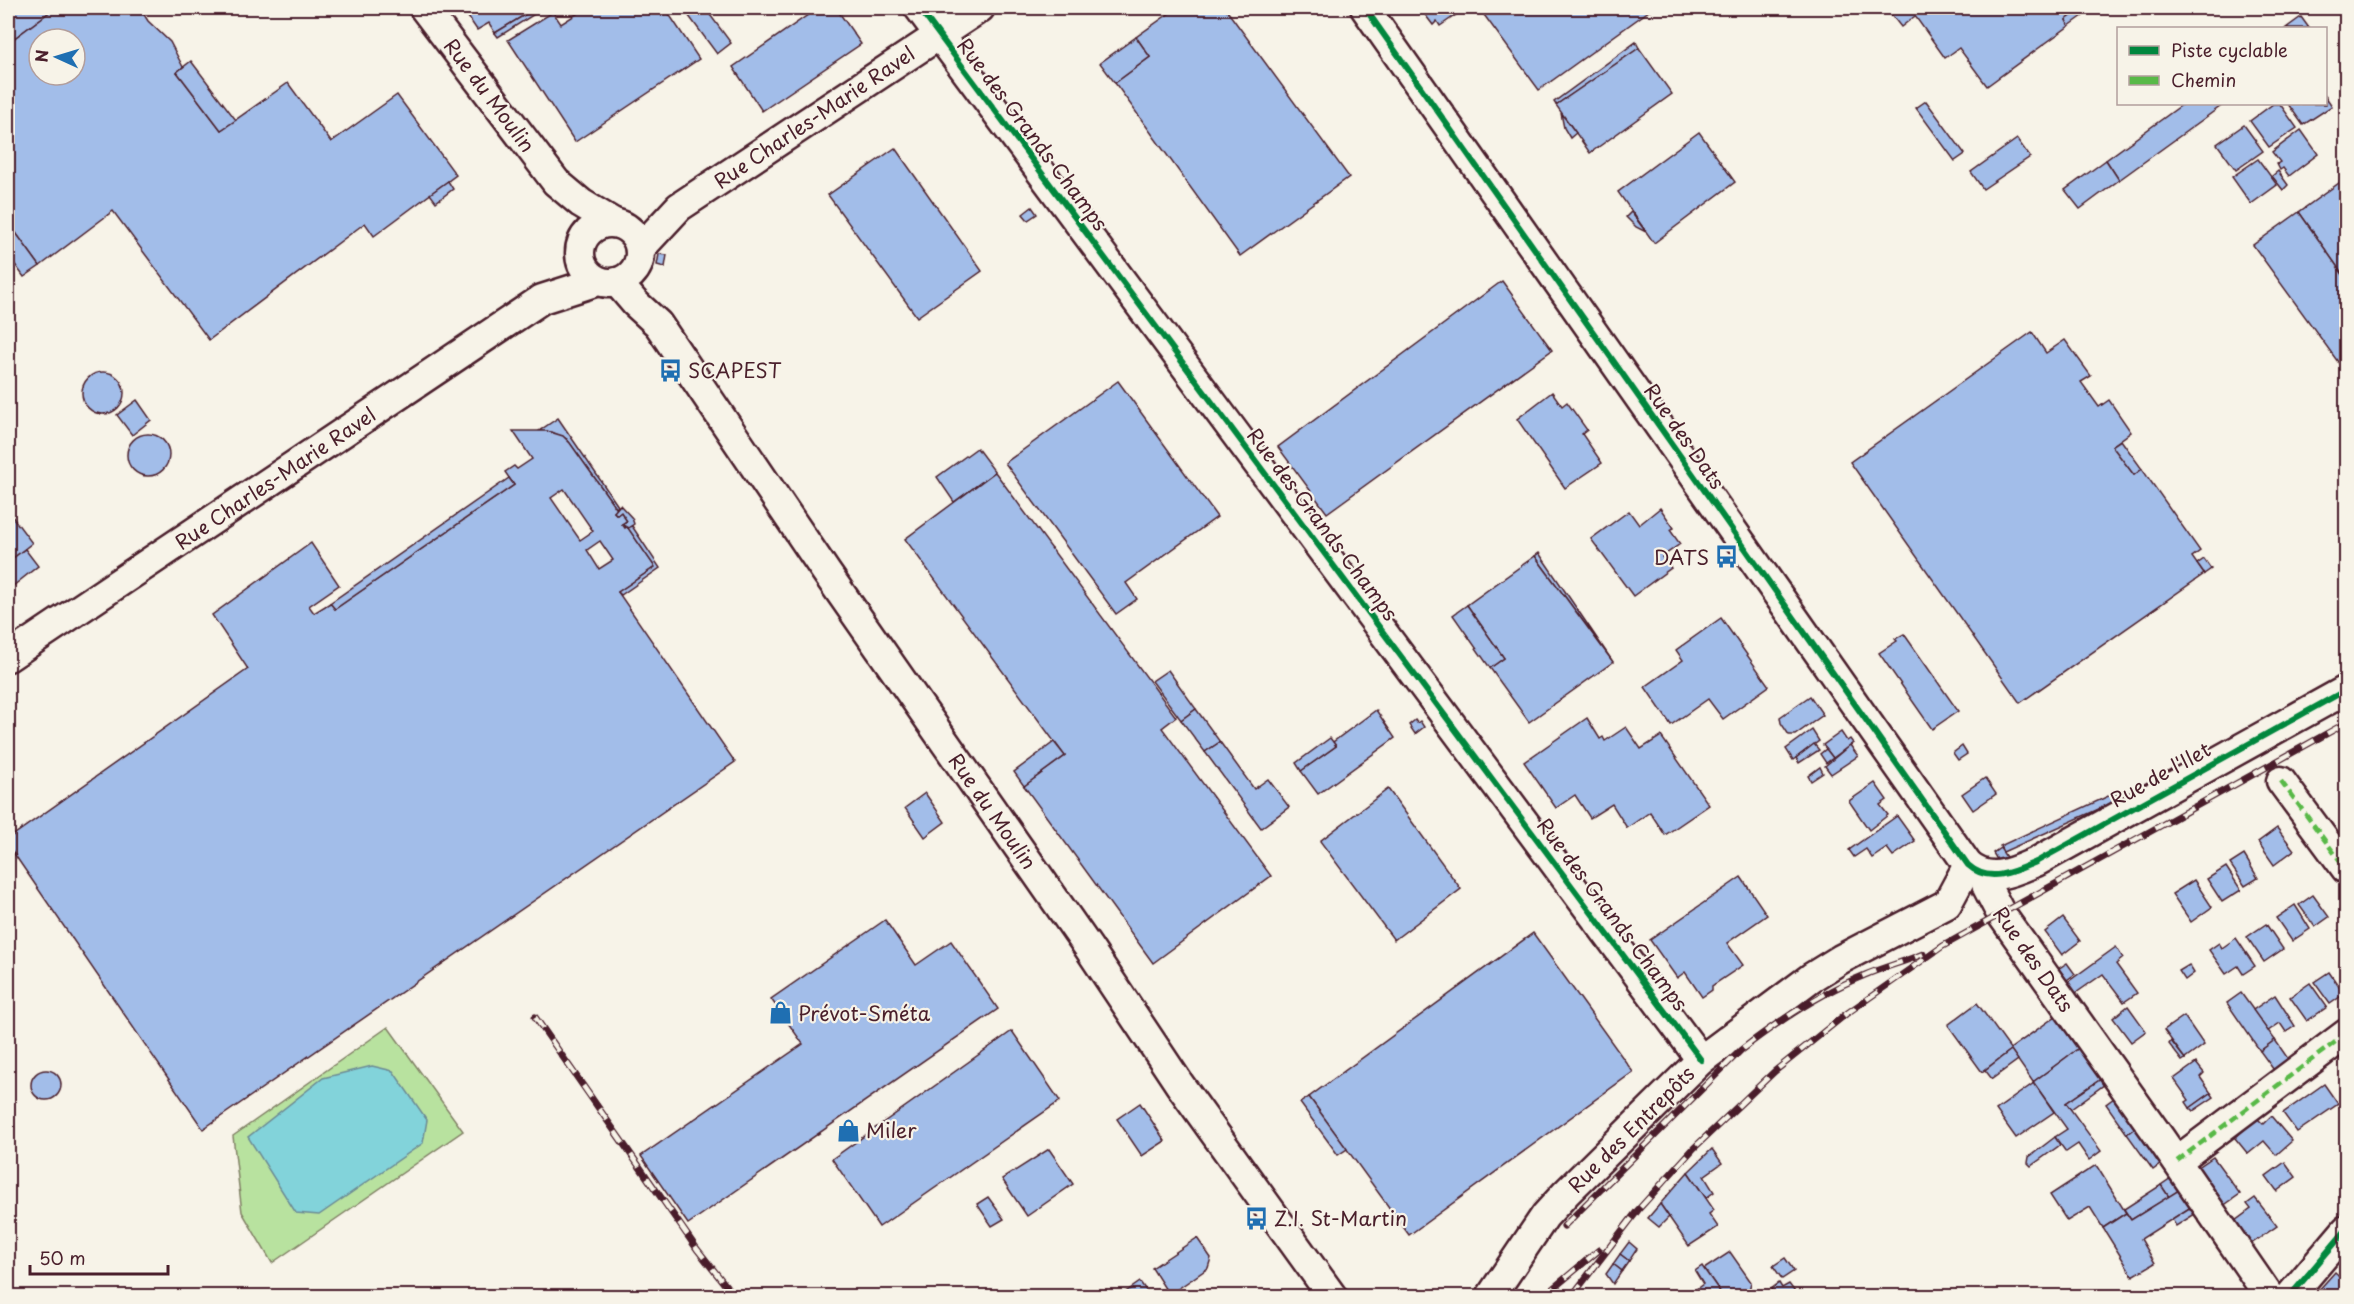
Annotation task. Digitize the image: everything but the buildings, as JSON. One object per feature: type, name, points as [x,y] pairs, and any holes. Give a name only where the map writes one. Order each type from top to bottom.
[{"type":"street","name":"Rue du Moulin","points":[[424,8],[556,182],[581,203],[618,224]]},
{"type":"street","name":"Rue des Grands Champs","points":[[919,8],[1701,1060]]},
{"type":"street","name":"Rue Charles-Marie Ravel","points":[[640,254],[679,207],[980,8]]},
{"type":"street","name":"Rue des Dats","points":[[1365,8],[1976,870],[2001,914],[2177,1161],[2269,1296]]},
{"type":"street","name":"Rue du Moulin","points":[[556,182],[580,254]]},
{"type":"street","name":"Rue Charles-Marie Ravel","points":[[618,224],[679,207]]},
{"type":"street","points":[[618,224],[631,231],[637,239],[640,254],[635,269],[628,277],[608,281],[590,275],[580,254],[582,240],[595,226],[618,224]]},
{"type":"street","name":"Rue Charles-Marie Ravel","points":[[8,657],[542,299],[580,254]]},
{"type":"street","name":"Rue du Moulin","points":[[640,254],[648,297],[658,324]]},
{"type":"street","name":"Rue du Moulin","points":[[608,281],[658,324],[826,572],[1088,947],[1180,1085],[1332,1296]]},
{"type":"street","name":"Rue Charles-Marie Ravel","points":[[542,299],[608,281]]},
{"type":"street","name":"Rue de l'Ilet","points":[[1976,870],[2008,874],[2036,862],[2346,690]]},
{"type":"street","points":[[2281,781],[2346,869]]},
{"type":"street","name":"Rue des Entrepôts","points":[[1491,1296],[1545,1216],[1701,1060],[1782,996],[1821,970],[1947,904],[1976,870]]},
{"type":"street","points":[[2177,1161],[2346,1034]]},
{"type":"street","points":[[2290,1296],[2346,1230]]},
{"type":"green space","points":[[388,1027],[463,1131],[272,1263],[242,1212],[233,1136]]},
{"type":"water","points":[[372,1066],[393,1071],[427,1120],[423,1143],[319,1215],[296,1213],[248,1137],[323,1078]]},
{"type":"railway","points":[[1572,1296],[1638,1210],[1694,1148],[1775,1071],[1846,1014],[1943,946],[2346,723]]},
{"type":"railway","points":[[1564,1226],[1741,1050],[1786,1018],[1832,990],[1872,972],[1923,954]]},
{"type":"railway","points":[[535,1017],[697,1249],[734,1296]]},
{"type":"railway","points":[[1544,1296],[1599,1250]]},
{"type":"marked path","points":[[2281,781],[2346,869]]},
{"type":"marked path","points":[[2177,1161],[2346,1034]]},
{"type":"cycle path","points":[[919,8],[1701,1060]]},
{"type":"cycle path","points":[[1365,8],[1968,865],[1976,871],[1984,874],[2001,874],[2036,862],[2346,690]]},
{"type":"cycle path","points":[[2290,1296],[2346,1230]]},
{"type":"place","name":"SCAPEST","points":[[670,370]]},
{"type":"place","name":"DATS","points":[[1727,557]]},
{"type":"place","name":"Prévot-Sméta","points":[[780,1013]]},
{"type":"place","name":"Miler","points":[[848,1130]]},
{"type":"place","name":"Z.I. St-Martin","points":[[1256,1218]]}]
